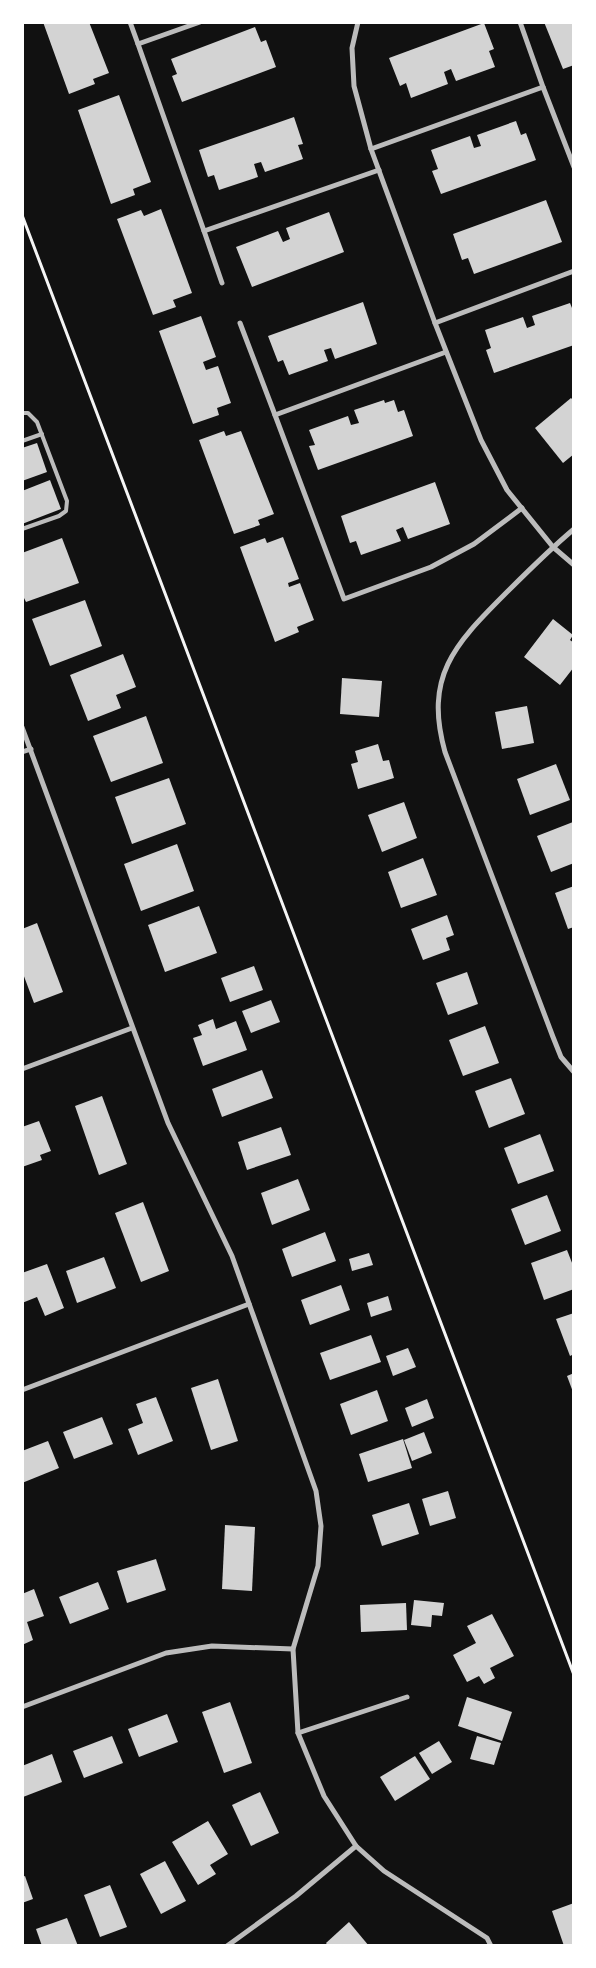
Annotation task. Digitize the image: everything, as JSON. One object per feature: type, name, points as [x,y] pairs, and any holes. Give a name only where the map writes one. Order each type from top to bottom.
[{"type":"street","points":[[130,22],[222,283]]},
{"type":"street","points":[[138,44],[200,22]]},
{"type":"street","points":[[358,22],[352,48],[354,86],[371,150],[435,323],[481,440],[507,490],[553,546],[574,565]]},
{"type":"street","points":[[520,22],[574,167]]},
{"type":"street","points":[[371,150],[544,87]]},
{"type":"street","points":[[204,231],[379,170]]},
{"type":"street","points":[[435,323],[574,271]]},
{"type":"street","points":[[240,323],[344,599],[431,567],[474,544],[522,508]]},
{"type":"street","points":[[275,416],[446,352]]},
{"type":"street","points":[[574,529],[553,546],[473,626],[458,644],[446,666],[440,687],[438,708],[439,731],[445,752],[552,1037],[561,1057],[574,1072]]},
{"type":"street","points":[[22,727],[168,1123],[232,1256],[316,1491],[321,1526],[318,1566],[293,1649],[298,1732],[324,1796],[356,1846],[384,1871],[487,1938],[491,1946]]},
{"type":"street","points":[[22,752],[31,749]]},
{"type":"street","points":[[22,1070],[132,1028]]},
{"type":"street","points":[[22,1390],[249,1304]]},
{"type":"street","points":[[22,1707],[166,1653],[212,1646],[293,1649]]},
{"type":"street","points":[[298,1732],[407,1697]]},
{"type":"street","points":[[227,1946],[296,1896],[356,1846]]},
{"type":"lane","points":[[22,413],[28,413],[33,417],[42,434],[66,496],[66,511],[59,516],[22,530]]},
{"type":"lane","points":[[22,441],[42,434]]},
{"type":"path","points":[[22,215],[574,1675]]},
{"type":"building","points":[[43,22],[89,22],[109,73],[93,79],[95,84],[69,94]]},
{"type":"building","points":[[544,22],[574,22],[574,65],[563,69]]},
{"type":"building","points":[[484,23],[494,49],[489,51],[495,67],[456,81],[451,69],[444,72],[448,84],[411,98],[406,83],[400,86],[389,58]]},
{"type":"building","points":[[255,27],[261,42],[266,40],[276,67],[182,102],[172,76],[177,74],[171,59]]},
{"type":"building","points":[[119,95],[151,182],[133,189],[135,195],[111,204],[78,110]]},
{"type":"building","points":[[294,117],[303,144],[298,145],[303,159],[265,172],[261,162],[254,164],[258,177],[219,190],[214,175],[208,177],[199,150]]},
{"type":"building","points":[[516,121],[521,135],[526,133],[536,160],[441,194],[432,171],[438,169],[431,150],[470,136],[474,148],[481,146],[477,135]]},
{"type":"building","points":[[546,200],[562,242],[474,274],[468,258],[462,260],[453,234]]},
{"type":"building","points":[[161,209],[192,293],[173,300],[176,307],[153,315],[117,219],[141,210],[144,216]]},
{"type":"building","points":[[329,212],[344,252],[252,287],[236,247],[278,231],[283,242],[290,239],[286,228]]},
{"type":"building","points":[[363,302],[377,344],[335,359],[331,348],[324,350],[328,361],[289,375],[283,360],[278,362],[268,336]]},
{"type":"building","points":[[570,303],[574,313],[574,345],[494,373],[486,350],[491,348],[485,330],[523,317],[527,328],[535,325],[532,316]]},
{"type":"building","points":[[201,316],[216,357],[203,362],[206,370],[218,366],[231,403],[217,408],[219,415],[193,424],[159,331]]},
{"type":"building","points":[[571,398],[574,401],[574,454],[563,463],[535,428]]},
{"type":"building","points":[[384,400],[385,403],[394,400],[398,412],[404,410],[413,436],[318,470],[309,446],[315,445],[309,430],[348,416],[351,425],[359,423],[354,410]]},
{"type":"building","points":[[224,431],[226,436],[241,431],[274,514],[258,520],[260,525],[234,534],[199,440]]},
{"type":"building","points":[[37,443],[47,472],[22,481],[22,448]]},
{"type":"building","points":[[50,480],[61,509],[22,524],[22,491]]},
{"type":"building","points":[[435,482],[450,524],[408,539],[403,527],[396,530],[401,541],[361,555],[356,541],[350,543],[341,516]]},
{"type":"building","points":[[283,537],[299,579],[288,583],[289,587],[300,583],[314,620],[297,627],[299,632],[275,642],[240,547],[265,538],[267,543]]},
{"type":"building","points":[[62,538],[79,583],[26,602],[22,594],[22,553]]},
{"type":"building","points":[[85,600],[102,646],[50,666],[32,619]]},
{"type":"building","points":[[553,619],[573,635],[570,640],[574,643],[574,667],[560,685],[524,657]]},
{"type":"building","points":[[123,654],[136,687],[116,695],[121,708],[88,721],[70,675]]},
{"type":"building","points":[[342,678],[382,681],[379,717],[340,714]]},
{"type":"building","points":[[527,706],[534,743],[502,749],[495,712]]},
{"type":"building","points":[[146,716],[163,763],[111,782],[93,736]]},
{"type":"building","points":[[378,744],[383,761],[389,760],[394,778],[358,789],[351,764],[358,762],[355,751]]},
{"type":"building","points":[[556,764],[570,800],[530,815],[517,779]]},
{"type":"building","points":[[169,778],[186,824],[132,844],[115,797]]},
{"type":"building","points":[[404,802],[417,838],[382,852],[368,815]]},
{"type":"building","points":[[573,822],[574,863],[551,872],[537,836]]},
{"type":"building","points":[[177,844],[194,891],[141,911],[124,864]]},
{"type":"building","points":[[423,858],[437,895],[401,908],[388,872]]},
{"type":"building","points":[[574,886],[574,927],[568,929],[555,893]]},
{"type":"building","points":[[199,906],[217,953],[165,972],[148,925]]},
{"type":"building","points":[[447,915],[454,935],[446,938],[450,950],[423,960],[411,929]]},
{"type":"building","points":[[37,923],[63,992],[34,1003],[22,971],[22,929]]},
{"type":"building","points":[[254,966],[263,990],[230,1002],[221,978]]},
{"type":"building","points":[[467,972],[478,1004],[448,1015],[436,983]]},
{"type":"building","points":[[271,1000],[280,1022],[251,1033],[242,1011]]},
{"type":"building","points":[[213,1019],[216,1029],[236,1021],[247,1050],[203,1066],[193,1038],[202,1035],[198,1025]]},
{"type":"building","points":[[485,1026],[499,1063],[463,1076],[449,1040]]},
{"type":"building","points":[[262,1070],[273,1098],[222,1117],[212,1089]]},
{"type":"building","points":[[511,1078],[525,1114],[489,1128],[475,1091]]},
{"type":"building","points":[[102,1096],[127,1164],[99,1175],[75,1106]]},
{"type":"building","points":[[39,1121],[51,1151],[40,1155],[42,1160],[22,1167],[22,1127]]},
{"type":"building","points":[[281,1127],[291,1155],[247,1170],[238,1142]]},
{"type":"building","points":[[540,1134],[554,1171],[518,1184],[504,1148]]},
{"type":"building","points":[[298,1179],[310,1210],[272,1225],[261,1193]]},
{"type":"building","points":[[547,1195],[561,1231],[525,1245],[511,1209]]},
{"type":"building","points":[[143,1202],[169,1271],[141,1282],[115,1213]]},
{"type":"building","points":[[325,1232],[336,1261],[292,1277],[282,1249]]},
{"type":"building","points":[[567,1250],[574,1268],[574,1289],[544,1300],[531,1263]]},
{"type":"building","points":[[369,1253],[373,1265],[352,1271],[349,1259]]},
{"type":"building","points":[[104,1257],[116,1288],[77,1303],[66,1271]]},
{"type":"building","points":[[47,1264],[64,1308],[45,1316],[37,1297],[22,1303],[22,1273]]},
{"type":"building","points":[[341,1285],[350,1310],[310,1325],[301,1300]]},
{"type":"building","points":[[388,1296],[392,1310],[371,1317],[367,1303]]},
{"type":"building","points":[[574,1313],[574,1354],[570,1356],[556,1319]]},
{"type":"building","points":[[371,1335],[381,1362],[330,1380],[320,1353]]},
{"type":"building","points":[[408,1348],[416,1367],[393,1376],[386,1356]]},
{"type":"building","points":[[574,1373],[574,1392],[573,1392],[567,1376]]},
{"type":"building","points":[[218,1379],[238,1441],[211,1450],[191,1388]]},
{"type":"building","points":[[377,1390],[388,1421],[351,1435],[340,1404]]},
{"type":"building","points":[[156,1397],[173,1441],[138,1455],[128,1429],[143,1423],[136,1404]]},
{"type":"building","points":[[427,1399],[434,1418],[412,1427],[405,1408]]},
{"type":"building","points":[[102,1417],[113,1444],[74,1459],[63,1432]]},
{"type":"building","points":[[424,1432],[432,1453],[412,1461],[404,1440]]},
{"type":"building","points":[[403,1439],[412,1468],[368,1482],[359,1454]]},
{"type":"building","points":[[48,1441],[59,1468],[22,1483],[22,1451]]},
{"type":"building","points":[[448,1491],[456,1518],[430,1526],[422,1499]]},
{"type":"building","points":[[409,1503],[419,1534],[382,1546],[372,1515]]},
{"type":"building","points":[[225,1525],[255,1527],[252,1591],[222,1589]]},
{"type":"building","points":[[156,1559],[166,1590],[127,1603],[117,1571]]},
{"type":"building","points":[[98,1582],[109,1609],[70,1624],[59,1597]]},
{"type":"building","points":[[34,1589],[44,1616],[27,1622],[33,1640],[22,1645],[22,1594]]},
{"type":"building","points":[[414,1600],[444,1603],[442,1616],[432,1615],[431,1627],[411,1625]]},
{"type":"building","points":[[406,1603],[407,1630],[361,1632],[360,1605]]},
{"type":"building","points":[[492,1614],[514,1656],[490,1668],[495,1678],[484,1684],[479,1676],[467,1682],[453,1655],[476,1643],[467,1626]]},
{"type":"building","points":[[467,1697],[512,1712],[502,1741],[458,1726]]},
{"type":"building","points":[[230,1702],[252,1763],[224,1773],[202,1712]]},
{"type":"building","points":[[167,1714],[178,1742],[139,1757],[128,1729]]},
{"type":"building","points":[[112,1736],[123,1763],[84,1778],[73,1751]]},
{"type":"building","points":[[477,1736],[501,1743],[494,1765],[470,1759]]},
{"type":"building","points":[[439,1741],[452,1762],[432,1774],[419,1753]]},
{"type":"building","points":[[52,1754],[62,1782],[23,1797],[22,1766]]},
{"type":"building","points":[[415,1756],[430,1779],[395,1801],[380,1777]]},
{"type":"building","points":[[260,1792],[279,1833],[251,1846],[232,1805]]},
{"type":"building","points":[[208,1821],[228,1854],[210,1865],[216,1874],[198,1885],[172,1842]]},
{"type":"building","points":[[165,1861],[186,1901],[161,1914],[140,1874]]},
{"type":"building","points":[[25,1876],[33,1899],[22,1903],[22,1877]]},
{"type":"building","points":[[110,1885],[127,1927],[100,1937],[84,1895]]},
{"type":"building","points":[[574,1903],[574,1946],[564,1946],[552,1911]]},
{"type":"building","points":[[67,1918],[78,1946],[42,1946],[36,1929]]},
{"type":"building","points":[[349,1922],[369,1946],[328,1946],[326,1943]]}]
